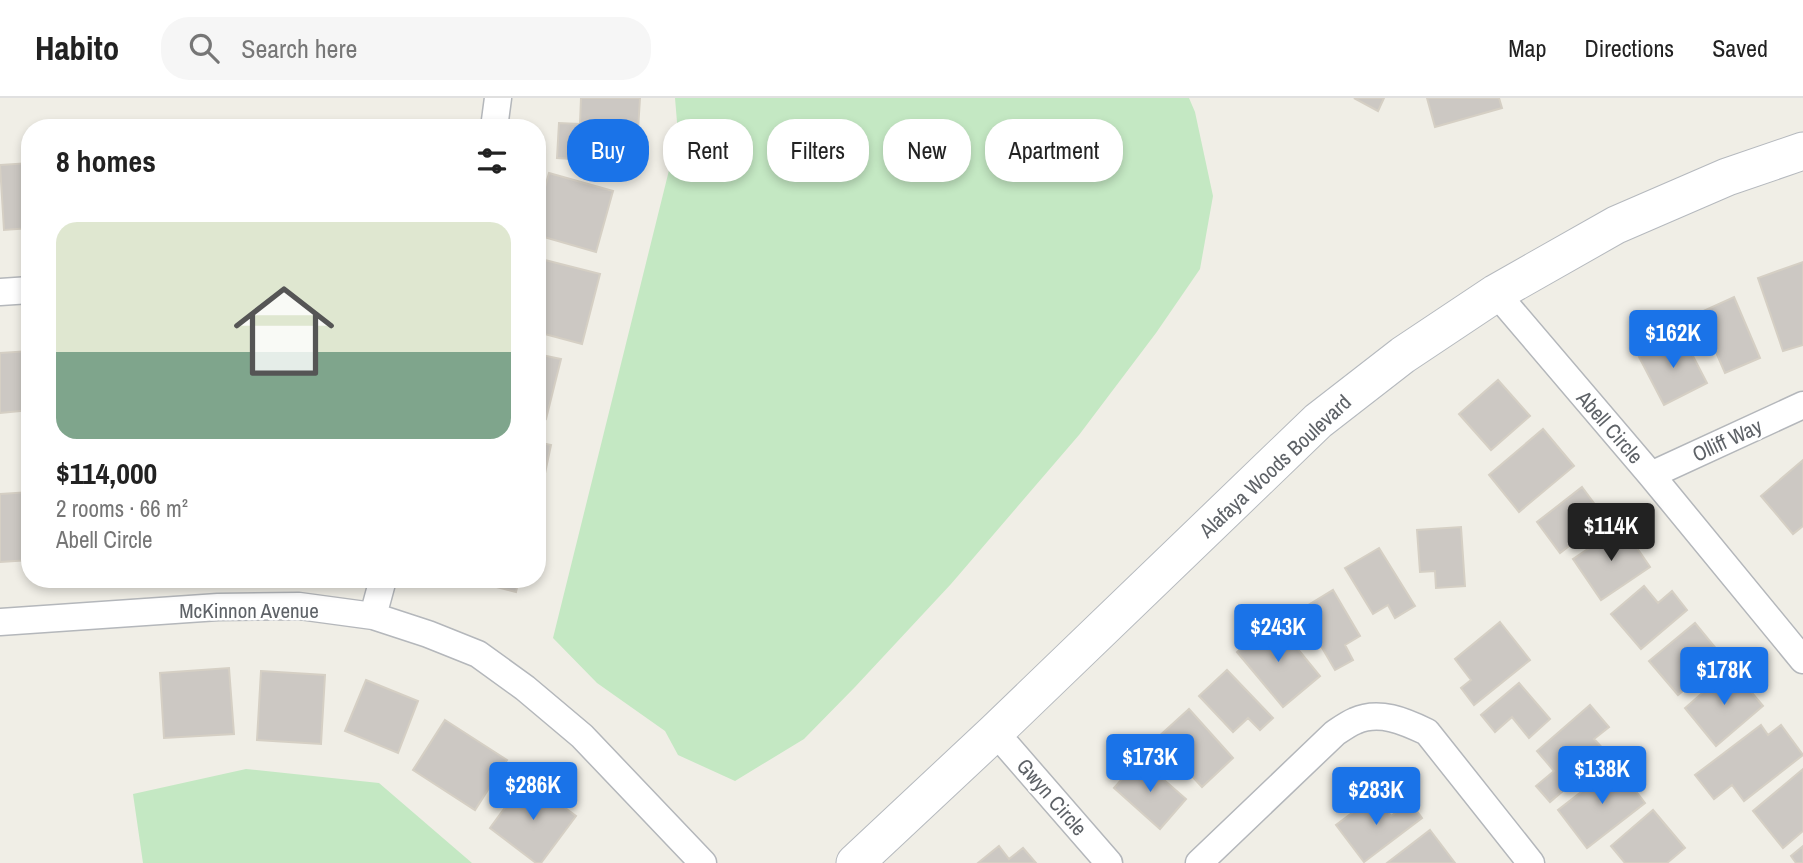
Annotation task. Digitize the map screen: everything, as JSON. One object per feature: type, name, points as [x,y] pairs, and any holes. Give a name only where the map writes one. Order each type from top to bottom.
[{"type":"street","points":[[495,119],[498,98]]},
{"type":"street","name":"Alafaya Woods Boulevard","points":[[855,863],[1318,421],[1403,355],[1496,293],[1616,225],[1727,177],[1803,151]]},
{"type":"street","points":[[0,292],[21,291]]},
{"type":"street","name":"Abell Circle","points":[[1496,293],[1651,475],[1803,660]]},
{"type":"street","name":"Olliff Way","points":[[1651,475],[1803,405]]},
{"type":"street","points":[[373,616],[381,588]]},
{"type":"street","name":"McKinnon Avenue","points":[[0,622],[218,607],[299,606],[373,616],[428,634],[478,654],[525,688],[582,736],[703,863]]},
{"type":"street","points":[[1199,863],[1335,733],[1356,720],[1377,716],[1403,720],[1427,732],[1531,863]]},
{"type":"street","name":"Gwyn Circle","points":[[995,732],[1109,863]]},
{"type":"green space","points":[[675,98],[1189,98],[1195,112],[1213,196],[1200,269],[1156,333],[1079,435],[951,584],[804,739],[735,781],[678,755],[665,731],[597,683],[553,638],[666,182],[753,182],[753,119],[677,119]]},
{"type":"green space","points":[[246,769],[379,783],[472,863],[143,863],[133,794]]},
{"type":"building","points":[[581,98],[640,98],[639,119],[580,119]]},
{"type":"building","points":[[1354,98],[1384,98],[1378,111]]},
{"type":"building","points":[[1427,98],[1499,98],[1502,108],[1435,127]]},
{"type":"building","points":[[559,123],[567,123],[567,159],[557,158]]},
{"type":"building","points":[[21,164],[21,229],[4,230],[0,165]]},
{"type":"building","points":[[549,173],[567,178],[567,182],[581,182],[613,191],[596,252],[546,238],[546,184]]},
{"type":"building","points":[[546,260],[600,274],[582,344],[546,334]]},
{"type":"building","points":[[1803,262],[1803,345],[1783,351],[1758,278]]},
{"type":"building","points":[[1734,297],[1760,358],[1725,373],[1699,313]]},
{"type":"building","points":[[1682,335],[1707,383],[1664,405],[1639,357]]},
{"type":"building","points":[[21,352],[21,411],[0,413],[0,353]]},
{"type":"building","points":[[546,356],[561,359],[546,419]]},
{"type":"building","points":[[1498,380],[1530,416],[1491,450],[1459,414]]},
{"type":"building","points":[[1543,429],[1574,466],[1519,512],[1489,475]]},
{"type":"building","points":[[546,444],[551,445],[546,469]]},
{"type":"building","points":[[1803,460],[1803,526],[1793,534],[1761,496]]},
{"type":"building","points":[[1582,487],[1605,518],[1560,553],[1537,522]]},
{"type":"building","points":[[21,493],[21,561],[0,562],[0,494]]},
{"type":"building","points":[[1622,526],[1650,567],[1601,600],[1573,559]]},
{"type":"building","points":[[1461,527],[1465,586],[1436,588],[1435,571],[1420,572],[1417,530]]},
{"type":"building","points":[[1379,548],[1415,606],[1395,618],[1388,605],[1373,614],[1345,568]]},
{"type":"building","points":[[1644,586],[1658,603],[1672,591],[1687,610],[1641,649],[1611,614]]},
{"type":"building","points":[[500,588],[517,588],[516,592]]},
{"type":"building","points":[[1333,590],[1360,636],[1345,645],[1353,660],[1335,670],[1300,610]]},
{"type":"building","points":[[1274,620],[1320,676],[1283,707],[1237,652]]},
{"type":"building","points":[[1500,622],[1530,660],[1474,705],[1461,688],[1471,680],[1455,659]]},
{"type":"building","points":[[1695,623],[1723,657],[1678,695],[1649,661]]},
{"type":"building","points":[[229,668],[234,734],[164,738],[160,673]]},
{"type":"building","points":[[1731,668],[1763,706],[1716,746],[1685,708]]},
{"type":"building","points":[[1227,670],[1273,718],[1260,730],[1248,718],[1233,732],[1199,696]]},
{"type":"building","points":[[261,671],[325,675],[321,744],[257,740]]},
{"type":"building","points":[[366,680],[418,701],[398,753],[345,731]]},
{"type":"building","points":[[1519,683],[1550,719],[1529,738],[1512,717],[1495,732],[1481,715]]},
{"type":"building","points":[[1590,705],[1609,727],[1594,739],[1607,753],[1550,802],[1536,786],[1554,771],[1537,751]]},
{"type":"building","points":[[1189,709],[1233,758],[1202,787],[1157,738]]},
{"type":"building","points":[[445,720],[507,760],[475,810],[413,770]]},
{"type":"building","points":[[1761,725],[1768,735],[1781,725],[1803,755],[1744,801],[1732,785],[1714,799],[1695,775]]},
{"type":"building","points":[[1140,759],[1186,799],[1160,829],[1114,788]]},
{"type":"building","points":[[1616,765],[1645,803],[1587,848],[1558,810]]},
{"type":"building","points":[[1803,769],[1803,831],[1783,848],[1753,811]]},
{"type":"building","points":[[526,779],[576,816],[541,863],[536,863],[490,828]]},
{"type":"building","points":[[1376,795],[1391,816],[1410,802],[1422,818],[1364,862],[1336,825]]},
{"type":"building","points":[[1653,810],[1685,848],[1667,863],[1625,863],[1611,846]]},
{"type":"building","points":[[1430,830],[1455,863],[1387,863]]},
{"type":"building","points":[[999,846],[1009,859],[1023,848],[1036,863],[978,863]]},
{"type":"building","points":[[1803,846],[1803,863],[1796,863],[1791,856]]}]
